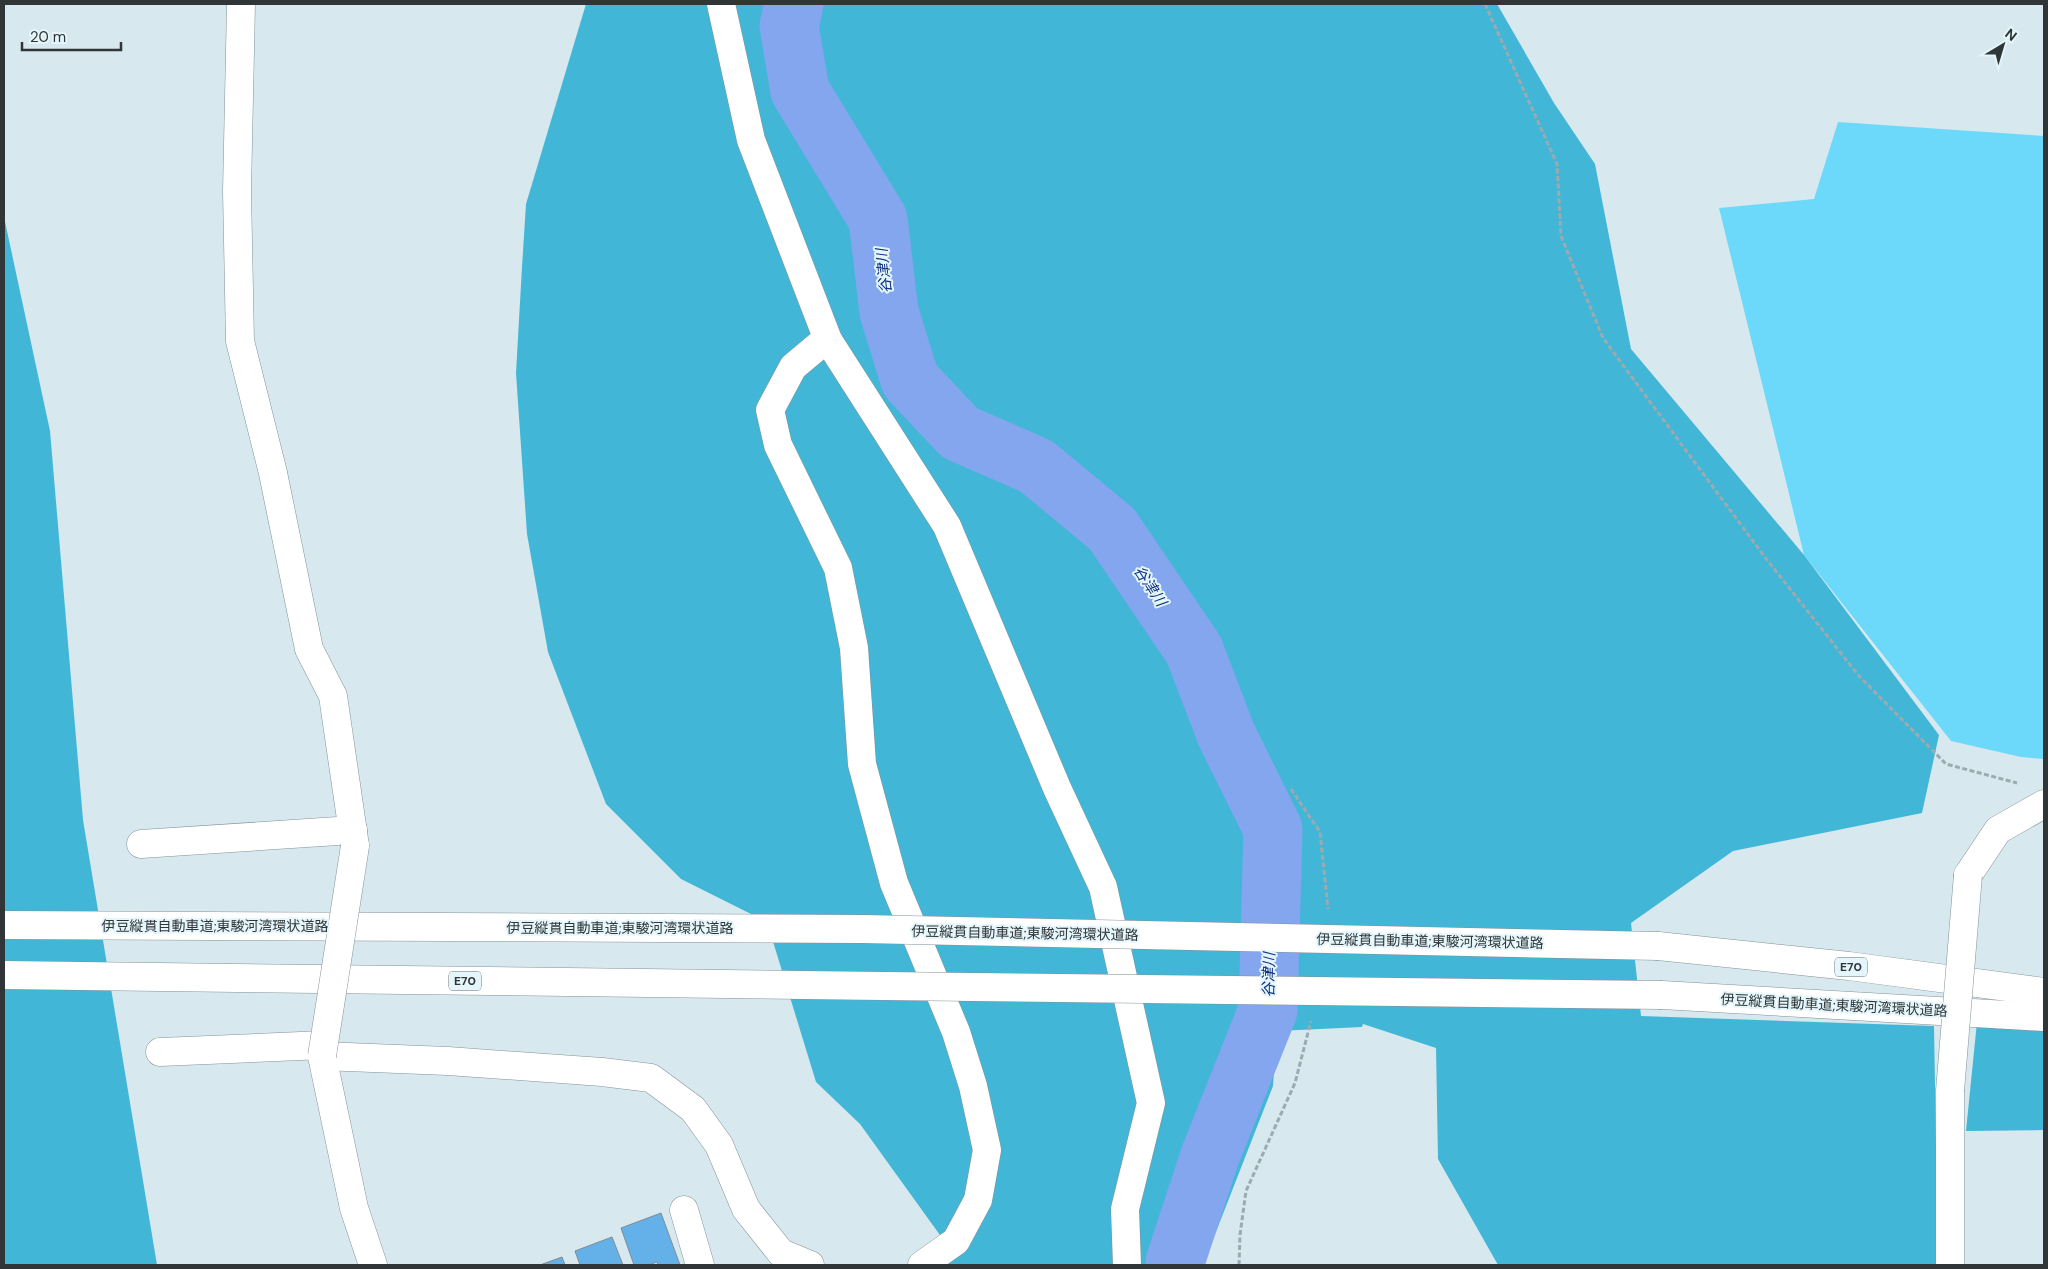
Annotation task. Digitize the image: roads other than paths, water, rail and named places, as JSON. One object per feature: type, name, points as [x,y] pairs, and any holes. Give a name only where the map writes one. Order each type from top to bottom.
[{"type":"main road","points":[[241,4],[237,191],[240,341],[273,473],[309,649],[333,696],[354,838],[323,1050],[354,1208],[373,1265]]},
{"type":"main road","points":[[721,4],[751,140],[828,340],[947,526],[1057,788],[1103,888],[1151,1103],[1125,1208],[1127,1265]]},
{"type":"main road","points":[[828,340],[793,367],[770,410],[778,445],[838,568],[854,648],[862,764],[894,883],[956,1032],[970,1077],[987,1150],[978,1200],[956,1241],[922,1265]]},
{"type":"main road","points":[[1950,1265],[1950,1091],[1968,875],[1998,830],[2035,795]]},
{"type":"main road","points":[[141,844],[354,838]]},
{"type":"main road","name":"伊豆縦貫自動車道;東駿河湾環状道路","points":[[4,925],[862,929],[1658,946],[1849,966],[2044,992]]},
{"type":"main road","name":"伊豆縦貫自動車道;東駿河湾環状道路","points":[[4,975],[1662,995],[2044,1017]]},
{"type":"main road","points":[[160,1052],[323,1050],[602,1072],[651,1078],[693,1109],[719,1145],[746,1209],[781,1252],[810,1265]]},
{"type":"main road","points":[[684,1210],[700,1265]]},
{"type":"waterway","name":"谷津川","points":[[794,4],[789,26],[800,91],[878,219],[889,312],[910,380],[960,433],[1036,466],[1112,529],[1194,650],[1226,734],[1273,829],[1268,1010],[1210,1156],[1175,1262],[1176,1265]]}]
